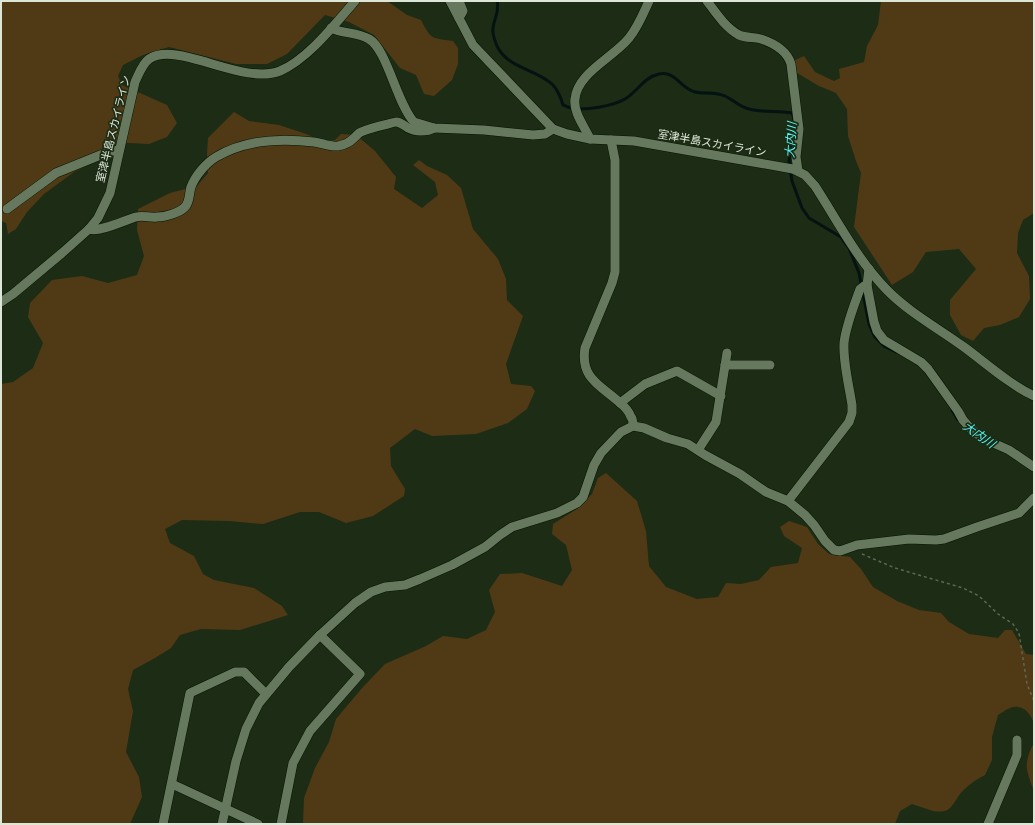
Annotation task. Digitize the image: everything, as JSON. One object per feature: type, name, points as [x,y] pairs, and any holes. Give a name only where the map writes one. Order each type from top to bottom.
[{"type":"street","name":"室津半島スカイライン","points":[[1,302],[13,294],[89,229],[98,218],[110,193],[135,82],[142,67],[149,59],[159,55],[174,54],[238,71],[257,74],[278,71],[298,60],[331,28],[355,1]]},
{"type":"street","name":"室津半島スカイライン","points":[[450,1],[473,45],[553,129],[590,139],[634,141],[798,171]]},
{"type":"street","points":[[459,1],[463,11],[460,18]]},
{"type":"street","points":[[590,139],[577,113],[575,99],[580,85],[603,61],[628,40],[639,24],[649,1]]},
{"type":"street","points":[[707,1],[731,29],[746,38],[760,39],[773,45],[789,57],[792,69],[799,130],[796,157],[798,171],[805,175],[815,186],[869,269],[887,290],[905,306],[962,345],[1012,383],[1034,396]]},
{"type":"street","points":[[331,28],[368,38],[375,43],[411,119],[418,124],[434,128],[484,130],[533,135],[545,134],[553,129]]},
{"type":"street","points":[[89,229],[99,229],[137,217],[158,217],[184,209],[187,204],[191,186],[198,175],[216,157],[237,148],[258,142],[284,140],[315,142],[337,146],[347,143],[359,133],[396,122],[400,122],[414,130],[427,131],[434,128]]},
{"type":"street","points":[[611,140],[615,160],[615,272],[612,283],[585,348],[583,358],[590,378],[627,409],[632,417],[633,426]]},
{"type":"street","points":[[7,209],[56,173],[108,152],[120,150]]},
{"type":"street","points":[[788,501],[849,422],[852,413],[852,405],[844,353],[844,342],[848,326],[869,269]]},
{"type":"street","points":[[864,286],[877,331],[884,340],[921,362],[928,368],[970,428],[982,438],[1009,450],[1034,467]]},
{"type":"street","points":[[698,450],[716,422],[727,352]]},
{"type":"street","points":[[725,365],[770,365]]},
{"type":"street","points":[[620,403],[645,384],[677,371],[721,396]]},
{"type":"street","points":[[222,824],[236,761],[246,729],[259,703],[289,667],[320,636],[355,603],[371,592],[385,587],[405,585],[452,565],[486,547],[512,527],[557,513],[577,503],[583,498],[594,465],[601,453],[622,432],[633,426],[644,428],[667,438],[688,444],[740,474],[766,492],[788,501],[805,515],[814,525],[824,542],[834,550],[840,551],[857,545],[909,540],[944,539],[1019,513],[1034,498]]},
{"type":"street","points":[[281,824],[293,763],[310,731],[360,674],[320,636]]},
{"type":"street","points":[[163,824],[190,693],[235,672],[244,672],[266,694]]},
{"type":"street","points":[[988,824],[1017,755],[1017,740]]},
{"type":"street","points":[[172,784],[258,824]]},
{"type":"path","points":[[849,548],[854,552],[863,554],[895,568],[963,588],[979,596],[998,614],[1013,624],[1019,633],[1027,684],[1034,702]]},
{"type":"shaded area","points":[[1,1],[387,1],[407,15],[421,20],[427,31],[433,37],[453,41],[458,48],[458,64],[452,80],[434,96],[424,94],[416,75],[400,68],[374,35],[349,22],[325,15],[287,54],[267,64],[236,64],[169,47],[143,55],[123,65],[118,76],[122,85],[167,105],[177,123],[167,137],[149,144],[111,142],[103,151],[104,157],[74,172],[44,194],[27,212],[16,229],[8,234],[6,223],[1,221]]},
{"type":"shaded area","points":[[881,1],[1034,1],[1034,213],[1023,220],[1018,233],[1017,253],[1029,276],[1030,299],[1019,317],[1000,325],[984,328],[973,341],[961,335],[950,315],[950,300],[976,269],[959,249],[926,252],[913,272],[892,285],[854,227],[861,173],[848,136],[847,109],[836,93],[819,86],[797,73],[793,61],[804,56],[815,72],[834,81],[840,78],[839,69],[864,62],[867,46],[878,25]]},
{"type":"shaded area","points":[[234,112],[249,121],[279,125],[309,135],[323,142],[335,140],[341,134],[356,135],[375,151],[396,177],[394,189],[422,208],[438,195],[435,182],[413,165],[419,160],[427,166],[447,175],[461,188],[473,229],[498,259],[506,279],[507,300],[523,316],[506,364],[511,384],[531,386],[535,391],[527,409],[508,423],[476,434],[432,436],[415,429],[390,448],[391,466],[405,489],[404,496],[373,516],[346,523],[319,512],[300,512],[263,524],[229,521],[182,520],[165,529],[170,543],[194,556],[203,574],[214,580],[254,588],[282,606],[288,615],[240,630],[201,629],[180,635],[171,648],[133,670],[128,689],[133,711],[126,752],[139,777],[142,797],[130,824],[1,824],[1,384],[13,382],[33,368],[43,343],[28,317],[30,303],[52,280],[82,276],[108,283],[137,275],[144,256],[137,230],[138,209],[170,193],[197,186],[208,173],[208,138]]},
{"type":"shaded area","points":[[606,473],[637,501],[646,531],[649,566],[666,587],[697,599],[718,597],[726,583],[741,584],[759,580],[771,567],[798,563],[802,548],[784,536],[780,527],[789,521],[807,527],[818,544],[829,554],[850,557],[861,569],[873,587],[897,601],[919,610],[941,613],[949,622],[969,634],[998,638],[1005,630],[1012,630],[1026,654],[1034,655],[1034,724],[1031,716],[1025,710],[1018,707],[1008,709],[998,715],[992,737],[992,760],[985,775],[965,788],[953,805],[947,810],[939,812],[933,811],[912,804],[900,811],[895,824],[303,824],[304,798],[315,768],[329,742],[336,719],[363,687],[385,664],[426,646],[443,636],[467,639],[486,630],[495,612],[489,590],[500,574],[522,573],[562,586],[572,570],[566,545],[552,534],[553,524],[577,509],[592,494],[598,478]]},
{"type":"shaded area","points":[[1034,743],[1034,791],[1029,778],[1027,762]]},
{"type":"waterway","name":"大内川","points":[[497,1],[498,8],[493,33],[497,46],[502,54],[508,60],[539,75],[553,85],[563,105],[568,107],[577,109],[591,108],[620,102],[649,78],[659,74],[665,74],[674,77],[690,90],[699,93],[722,95],[745,108],[760,111],[792,113],[794,118],[794,128],[789,161],[792,181],[802,208],[809,218],[841,237],[849,248],[859,273],[869,324],[875,337],[884,346],[896,352]]},
{"type":"waterway","name":"大内川","points":[[952,410],[958,420]]}]
